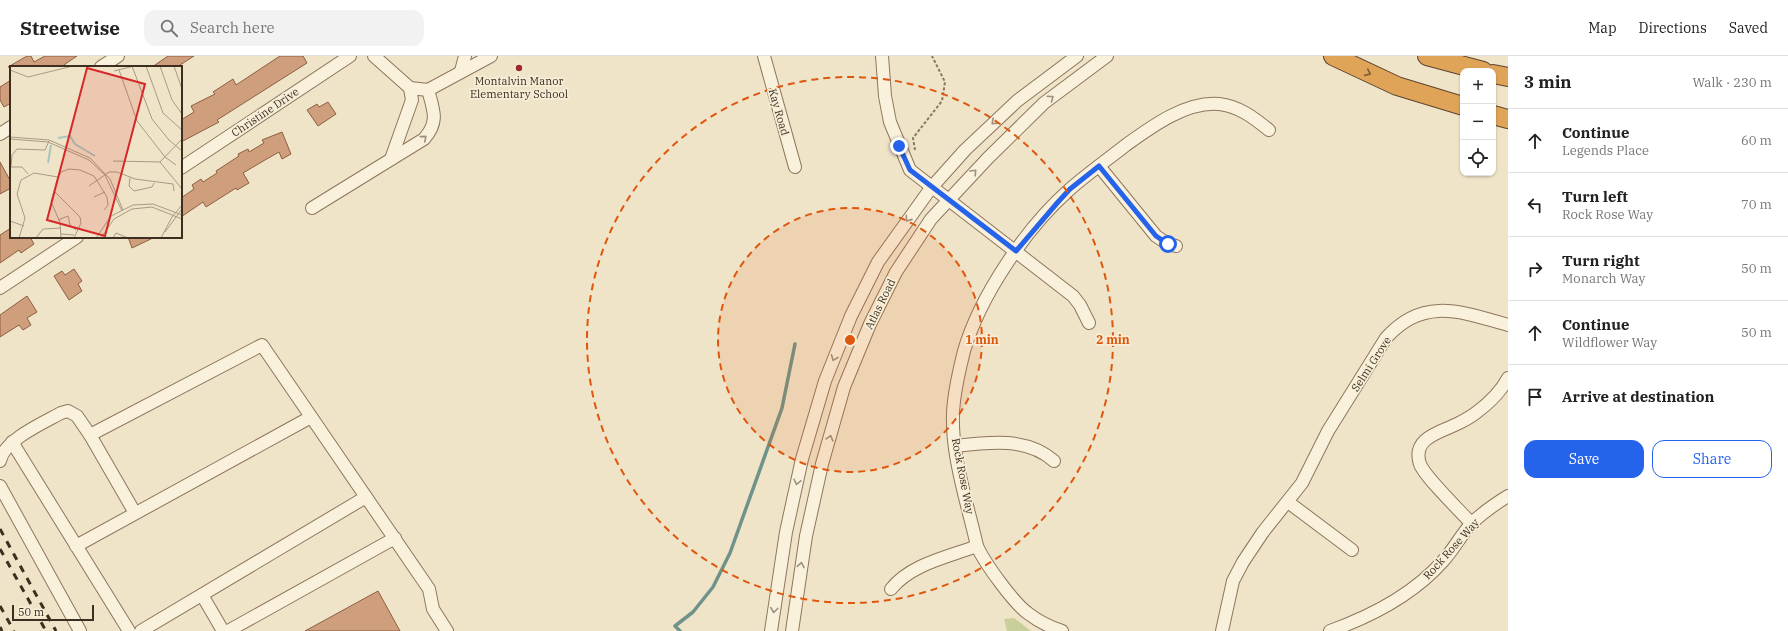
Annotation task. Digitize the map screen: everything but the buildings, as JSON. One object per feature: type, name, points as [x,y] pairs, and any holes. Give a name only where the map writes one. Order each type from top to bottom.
[{"type":"highway","points":[[1333,56],[1397,86],[1460,105]]},
{"type":"highway","points":[[1426,56],[1472,68]]},
{"type":"highway","points":[[1496,75],[1508,78]]},
{"type":"highway","points":[[1496,116],[1508,119]]},
{"type":"street","points":[[103,66],[118,56]]},
{"type":"street","name":"Christine Drive","points":[[182,167],[350,56]]},
{"type":"street","points":[[374,56],[410,88],[428,90],[491,56]]},
{"type":"street","points":[[461,71],[465,56]]},
{"type":"street","name":"Kay Road","points":[[764,56],[795,167]]},
{"type":"street","points":[[882,56],[885,96],[890,122],[910,170],[931,188],[1016,251],[1073,296],[1080,305],[1089,323]]},
{"type":"street","name":"Atlas Road","points":[[771,631],[786,532],[802,459],[825,380],[851,316],[878,262],[931,188],[965,150],[1016,101],[1077,56]]},
{"type":"street","name":"Atlas Road","points":[[792,631],[806,536],[822,464],[844,387],[870,324],[896,272],[931,219],[948,200],[1044,103],[1106,56]]},
{"type":"street","points":[[391,159],[412,100],[410,88]]},
{"type":"street","points":[[312,208],[424,139],[432,130],[434,121],[434,111],[428,90]]},
{"type":"street","name":"Rock Rose Way","points":[[1062,631],[1028,614],[993,572],[981,555],[977,546],[959,470],[956,446],[954,402],[964,351],[974,322],[984,301],[1016,251],[1058,202],[1070,189],[1144,132],[1183,111],[1201,105],[1220,104],[1239,109],[1251,115],[1269,130]]},
{"type":"street","points":[[0,134],[10,128]]},
{"type":"street","points":[[1099,166],[1156,236],[1168,244],[1176,246]]},
{"type":"street","points":[[0,288],[75,238]]},
{"type":"street","name":"Selmi Grove","points":[[1222,631],[1234,581],[1242,562],[1263,532],[1302,483],[1328,431],[1386,338],[1395,328],[1417,316],[1446,310],[1459,311],[1508,325]]},
{"type":"street","points":[[90,435],[259,344],[262,345],[429,589],[433,609],[446,631]]},
{"type":"street","points":[[1472,524],[1426,474],[1420,464],[1418,453],[1425,440],[1433,434],[1460,423],[1477,412],[1492,399],[1508,378]]},
{"type":"street","points":[[0,461],[1,456],[12,442],[61,412],[68,411],[77,416],[90,435],[135,513]]},
{"type":"street","points":[[76,546],[312,417]]},
{"type":"street","points":[[12,442],[129,631]]},
{"type":"street","points":[[956,446],[984,442],[1014,444],[1044,452],[1054,461]]},
{"type":"street","points":[[0,486],[80,631]]},
{"type":"street","name":"Rock Rose Way","points":[[1330,631],[1357,621],[1390,605],[1417,586],[1443,561],[1472,524],[1496,503],[1508,496]]},
{"type":"street","points":[[141,631],[366,497]]},
{"type":"street","points":[[1288,502],[1352,550]]},
{"type":"street","points":[[228,631],[394,538]]},
{"type":"street","points":[[891,589],[899,580],[912,571],[977,546]]},
{"type":"street","points":[[202,595],[223,631]]},
{"type":"path","points":[[915,154],[913,138],[942,101],[945,82],[932,56]]},
{"type":"green space","points":[[1014,618],[1031,631],[1007,631],[1004,619]]},
{"type":"waterway","points":[[680,631],[675,626],[693,612],[713,587],[730,553],[782,408],[795,344]]},
{"type":"railway","points":[[0,529],[56,631]]},
{"type":"railway","points":[[0,549],[46,631]]},
{"type":"railway","points":[[0,606],[14,631]]},
{"type":"railway","points":[[0,627],[2,631]]},
{"type":"place","name":"Montalvin Manor Elementary School","points":[[519,68]]},
{"type":"route","points":[[899,146],[910,170],[1016,251],[1044,217],[1070,189],[1099,166],[1156,236],[1168,244]]}]
